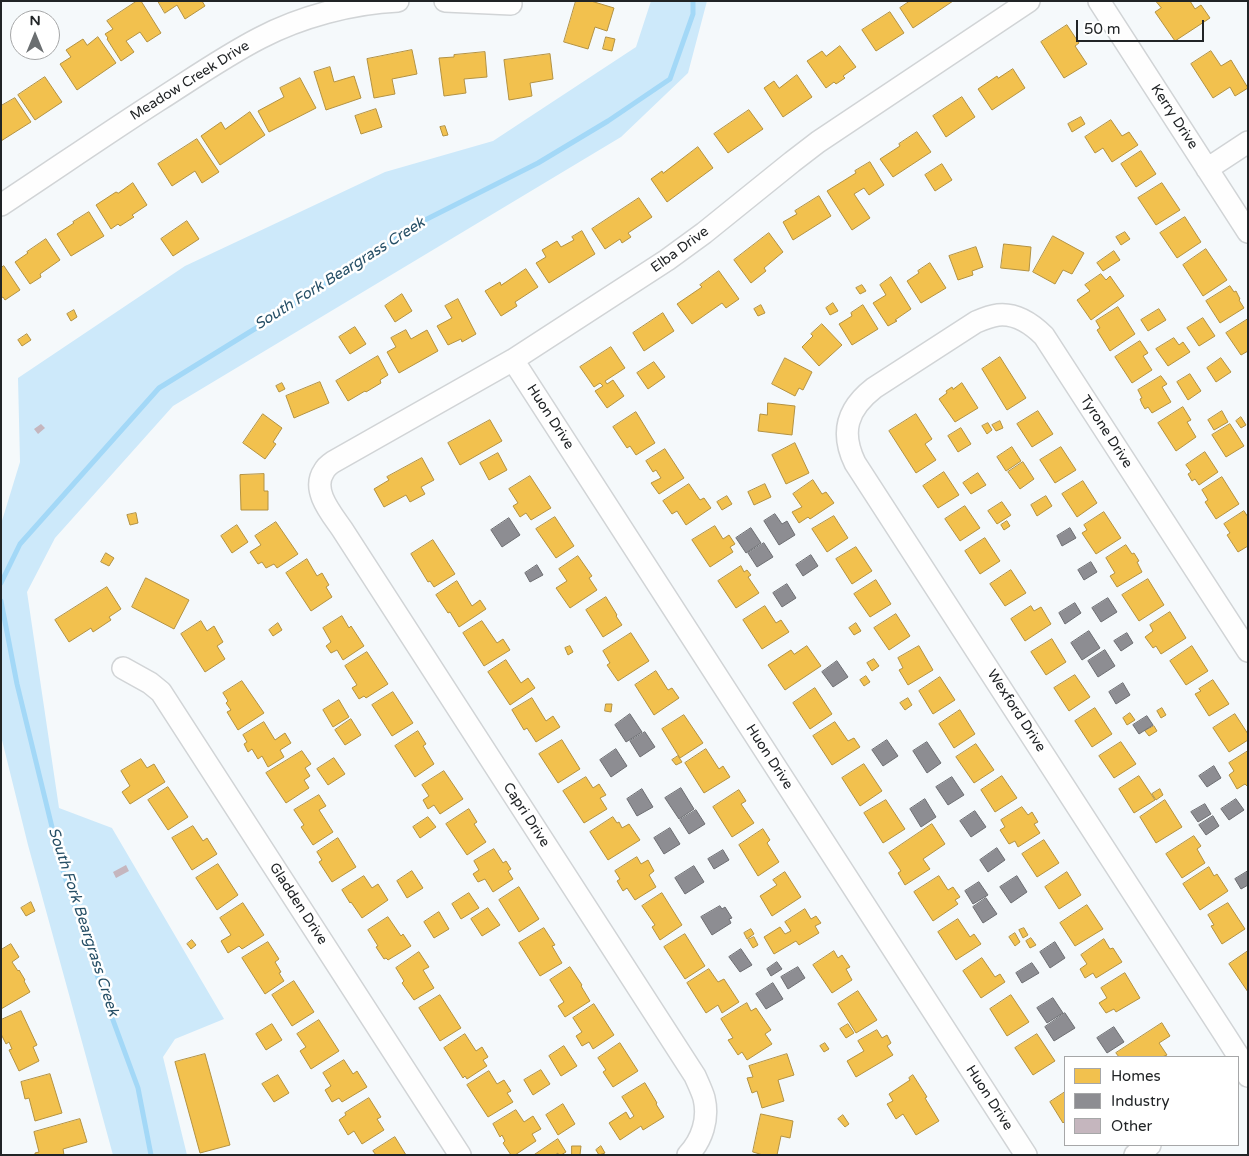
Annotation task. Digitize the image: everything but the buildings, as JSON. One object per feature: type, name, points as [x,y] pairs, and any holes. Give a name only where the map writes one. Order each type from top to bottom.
[{"type":"street","name":"Meadow Creek Drive","points":[[1,205],[144,110],[224,59],[261,38],[307,18],[356,5],[398,1]]},
{"type":"street","points":[[446,1],[511,4]]},
{"type":"street","name":"Elba Drive","points":[[321,479],[324,471],[333,462],[513,360],[668,260],[818,142],[1029,1]]},
{"type":"street","name":"Kerry Drive","points":[[1100,1],[1248,232]]},
{"type":"street","points":[[1207,169],[1248,142]]},
{"type":"street","name":"Tyrone Drive","points":[[917,360],[987,317],[999,314],[1011,316],[1023,320],[1034,327],[1044,336],[1248,651]]},
{"type":"street","name":"Huon Drive","points":[[513,360],[1026,1155]]},
{"type":"street","name":"Wexford Drive","points":[[917,360],[863,396],[855,407],[847,432],[850,453],[1240,1057],[1248,1076]]},
{"type":"street","name":"Capri Drive","points":[[321,479],[320,493],[326,506],[695,1076],[704,1099],[705,1118],[699,1140],[688,1155]]},
{"type":"street","name":"Gladden Drive","points":[[123,668],[150,682],[161,692],[460,1155]]},
{"type":"street","points":[[1135,1155],[1148,1146]]},
{"type":"shaded area","points":[[651,1],[707,1],[688,73],[621,137],[173,406],[55,538],[27,592],[59,808],[112,828],[224,1019],[175,1039],[163,1057],[187,1155],[113,1155],[28,845],[1,736],[1,524],[20,462],[18,378],[185,266],[385,172],[493,141],[636,47]]},
{"type":"waterway","name":"South Fork Beargrass Creek","points":[[1,583],[20,544],[159,388],[423,221],[538,163],[608,121],[670,79],[693,14],[693,1]]},
{"type":"waterway","name":"South Fork Beargrass Creek","points":[[1,601],[17,684],[62,868],[103,993],[138,1088],[151,1155]]}]
